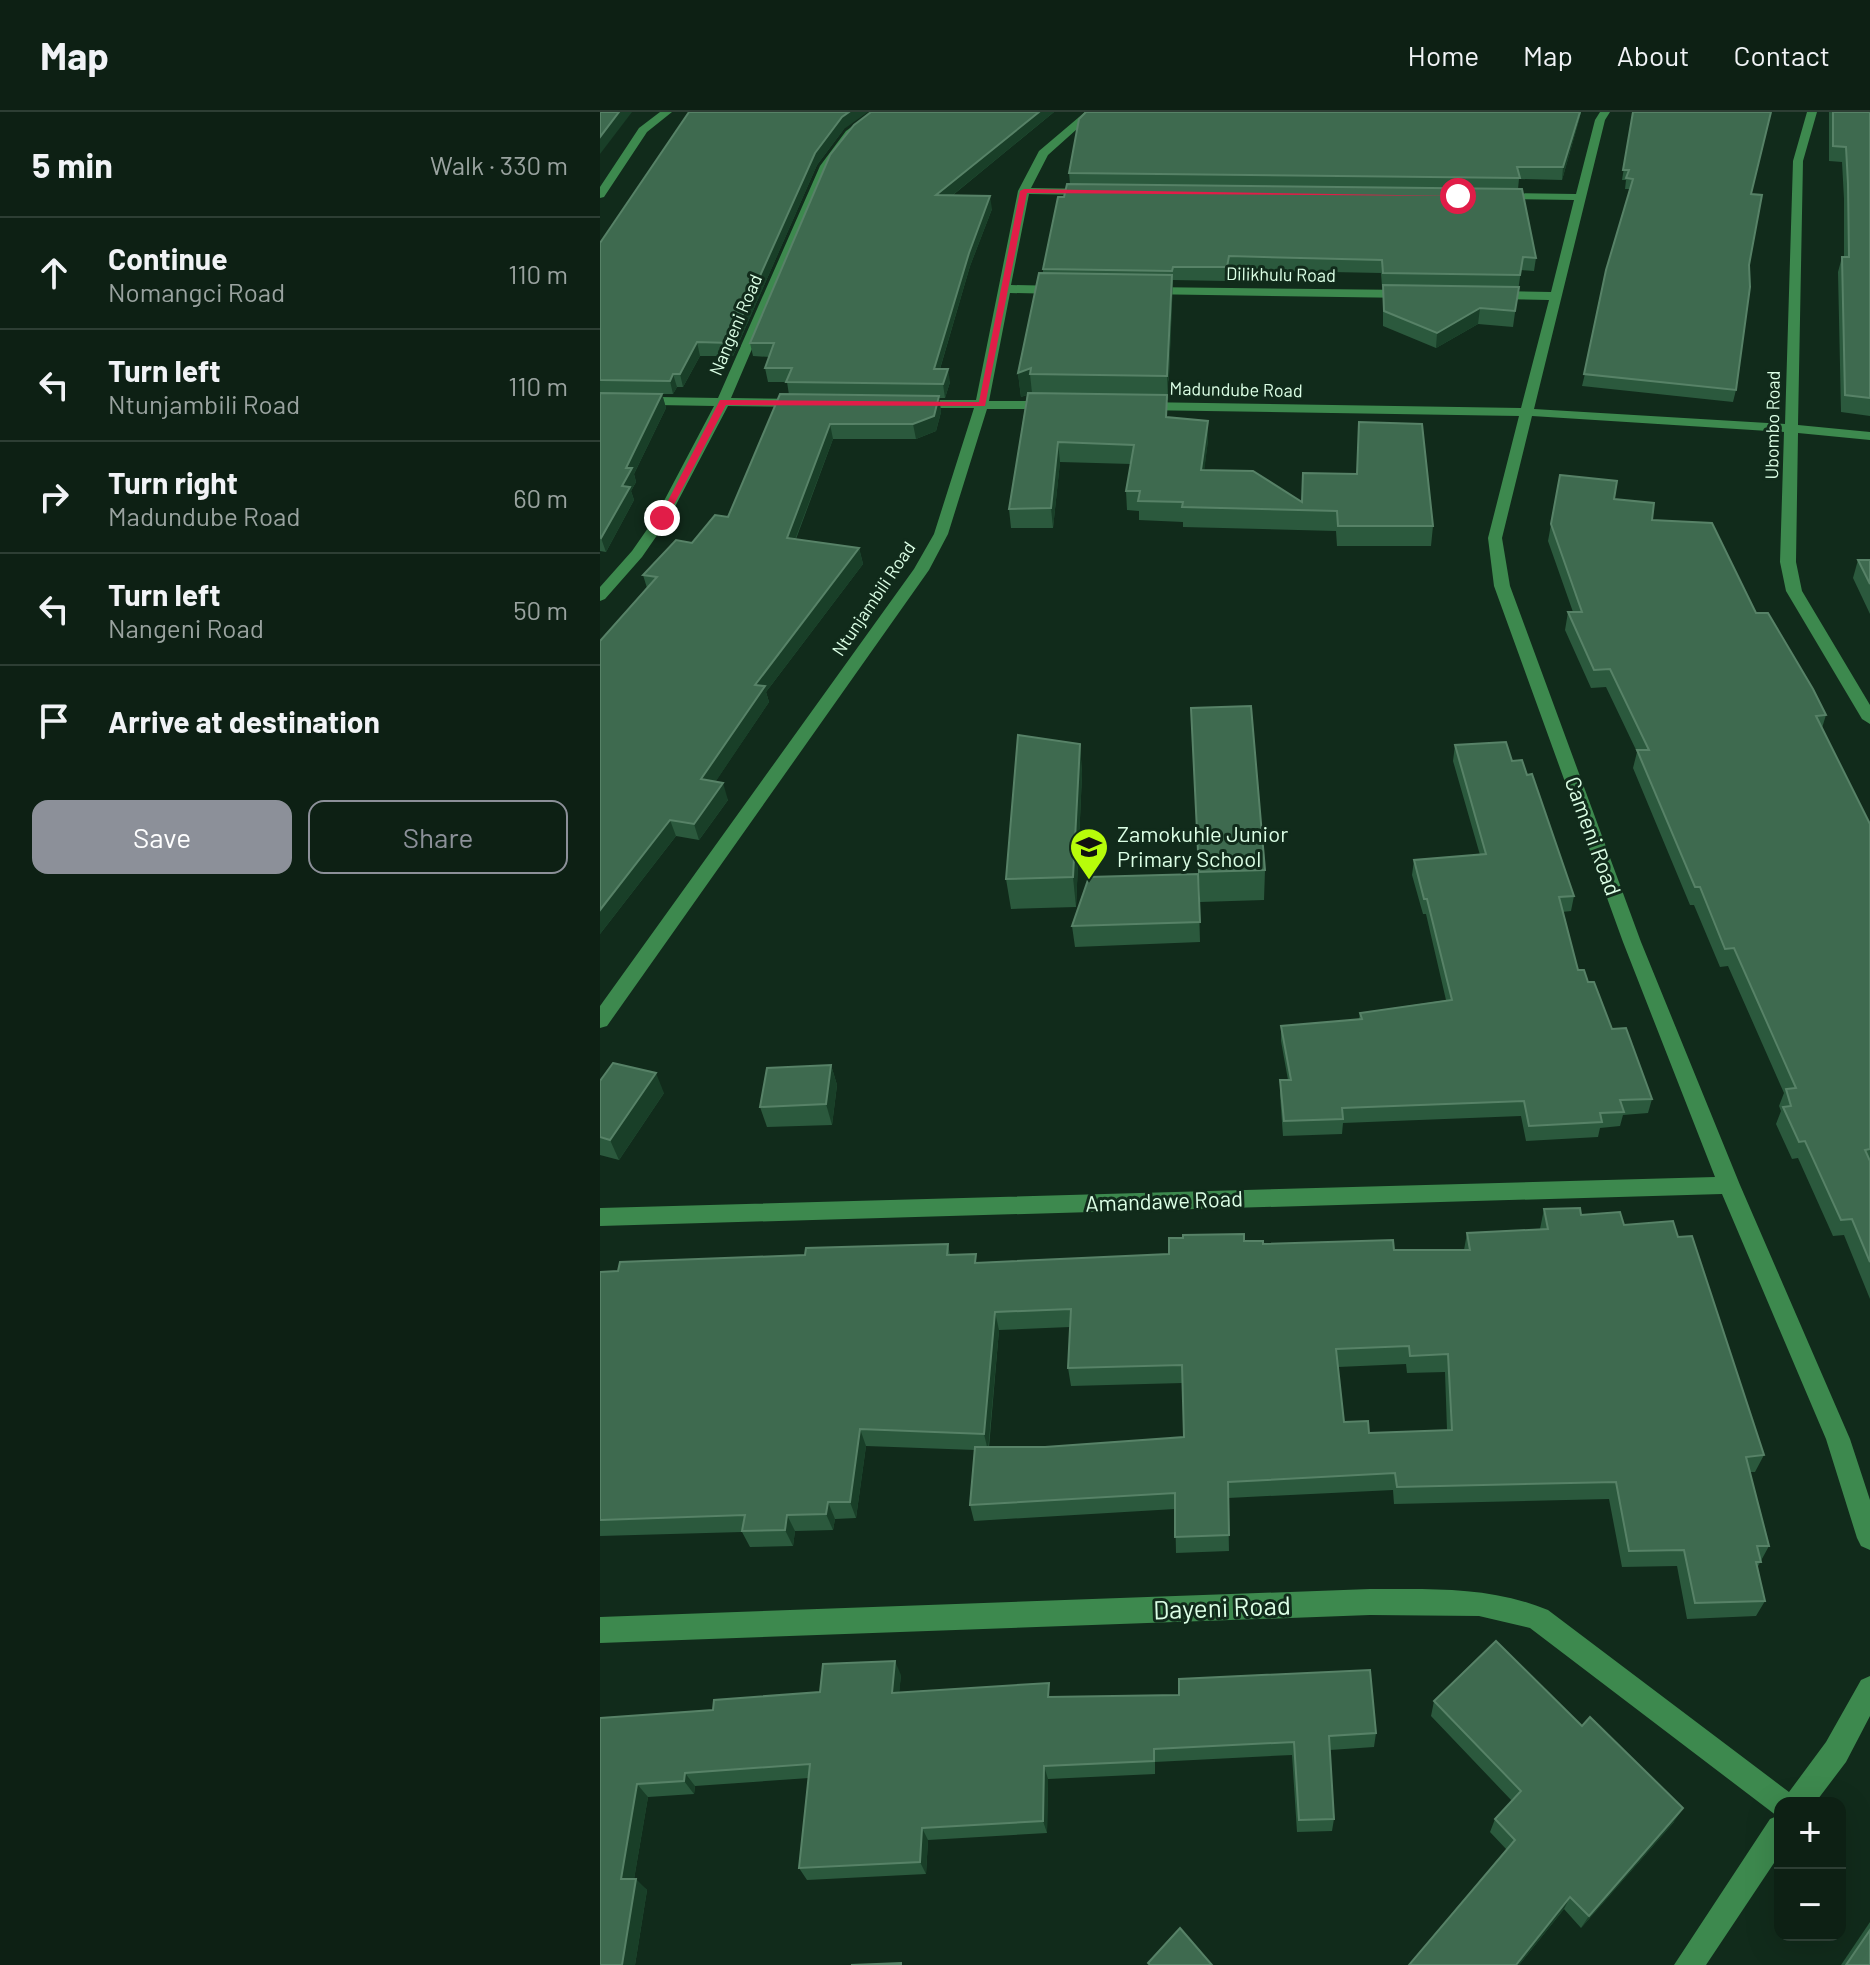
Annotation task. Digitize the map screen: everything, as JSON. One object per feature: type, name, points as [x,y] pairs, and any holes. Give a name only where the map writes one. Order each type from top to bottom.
[{"type":"street","points":[[600,195],[643,130],[667,112]]},
{"type":"street","name":"Nangeni Road","points":[[600,596],[637,554],[662,518],[723,402],[825,166],[850,133],[879,112]]},
{"type":"street","name":"Ntunjambili Road","points":[[600,1021],[921,570],[941,534],[982,404],[1024,191],[1043,153],[1091,112]]},
{"type":"street","name":"Ubombo Road","points":[[1812,112],[1798,161],[1789,576],[1794,591],[1870,719]]},
{"type":"street","name":"Cameni Road","points":[[1599,114],[1495,538],[1502,586],[1632,942],[1729,1185],[1838,1439],[1870,1538]]},
{"type":"street","points":[[1024,191],[1101,192]]},
{"type":"street","points":[[1488,196],[1580,197]]},
{"type":"street","points":[[1007,289],[1070,290]]},
{"type":"street","name":"Dilikhulu Road","points":[[1132,291],[1430,294]]},
{"type":"street","points":[[1477,295],[1554,296]]},
{"type":"street","points":[[600,400],[814,403]]},
{"type":"street","points":[[906,404],[1060,405]]},
{"type":"street","name":"Madundube Road","points":[[1123,406],[1525,412],[1791,428],[1870,436]]},
{"type":"street","name":"Amandawe Road","points":[[600,1217],[1729,1185]]},
{"type":"street","name":"Dayeni Road","points":[[600,1630],[1370,1602],[1464,1603],[1503,1607],[1537,1618],[1570,1640],[1774,1798]]},
{"type":"street","points":[[1802,1797],[1836,1752],[1870,1689]]},
{"type":"street","points":[[1689,1965],[1774,1838]]},
{"type":"building","points":[[600,112],[619,112],[600,137]]},
{"type":"building","points":[[689,112],[849,112],[815,153],[730,343],[697,342],[680,374],[673,374],[670,381],[600,380],[600,243]]},
{"type":"building","points":[[871,112],[1039,112],[936,195],[990,196],[969,253],[934,369],[948,369],[943,384],[786,382],[792,368],[765,368],[774,343],[750,343],[830,155],[854,125]]},
{"type":"building","points":[[1086,112],[1580,112],[1563,167],[1517,167],[1520,178],[1069,173],[1079,119]]},
{"type":"building","points":[[1633,112],[1771,112],[1751,194],[1762,195],[1749,265],[1750,287],[1736,390],[1584,374],[1606,270],[1633,179],[1626,178],[1629,170],[1623,170]]},
{"type":"building","points":[[1833,112],[1870,112],[1870,398],[1845,395],[1842,257],[1849,257],[1848,184],[1846,147],[1833,146]]},
{"type":"building","points":[[1067,184],[1522,189],[1536,258],[1523,257],[1520,275],[1383,273],[1382,260],[1229,256],[1227,267],[1173,267],[1172,271],[1043,269],[1058,197],[1064,197]]},
{"type":"building","points":[[1039,273],[1172,275],[1167,376],[1030,374],[1031,368],[1018,373]]},
{"type":"building","points":[[1383,285],[1519,287],[1515,311],[1480,308],[1437,333],[1384,311]]},
{"type":"building","points":[[600,393],[662,394],[626,468],[632,468],[622,486],[630,487],[601,538],[600,537]]},
{"type":"building","points":[[1028,393],[1167,395],[1166,417],[1208,421],[1201,470],[1253,471],[1302,502],[1303,473],[1357,474],[1359,422],[1422,424],[1433,526],[1338,526],[1337,511],[1182,507],[1183,502],[1138,501],[1140,491],[1126,491],[1134,445],[1058,442],[1051,508],[1009,509]]},
{"type":"building","points":[[780,394],[939,396],[934,416],[913,424],[830,424],[787,538],[859,548],[755,685],[765,686],[701,779],[723,783],[694,824],[670,820],[600,910],[600,641],[657,577],[643,575],[676,540],[692,543],[715,515],[728,517]]},
{"type":"building","points":[[1560,475],[1617,481],[1614,499],[1654,503],[1652,520],[1712,523],[1756,613],[1768,613],[1813,689],[1826,715],[1816,716],[1870,824],[1870,1149],[1865,1150],[1870,1161],[1870,1262],[1852,1219],[1841,1220],[1805,1141],[1799,1142],[1783,1107],[1791,1106],[1786,1089],[1796,1088],[1734,948],[1725,949],[1700,887],[1695,887],[1637,750],[1649,750],[1610,669],[1594,670],[1568,612],[1582,612],[1551,524]]},
{"type":"building","points":[[1858,560],[1870,560],[1870,584]]},
{"type":"building","points":[[1251,706],[1265,870],[1199,872],[1191,708]]},
{"type":"building","points":[[1018,735],[1080,744],[1073,877],[1006,879]]},
{"type":"building","points":[[1506,742],[1512,761],[1522,760],[1527,775],[1532,774],[1574,896],[1559,897],[1578,970],[1584,970],[1588,982],[1594,982],[1612,1029],[1626,1028],[1652,1099],[1620,1100],[1624,1112],[1600,1113],[1602,1122],[1529,1126],[1524,1101],[1342,1108],[1343,1119],[1284,1121],[1280,1080],[1291,1080],[1281,1026],[1362,1019],[1360,1013],[1452,1000],[1414,860],[1486,854],[1455,745]]},
{"type":"building","points":[[1198,874],[1200,922],[1072,926],[1089,877]]},
{"type":"building","points":[[613,1063],[656,1073],[610,1140],[600,1137],[600,1081]]},
{"type":"building","points":[[831,1065],[826,1104],[760,1107],[767,1068]]},
{"type":"building","points":[[1580,1208],[1581,1215],[1620,1212],[1624,1225],[1673,1221],[1678,1237],[1692,1236],[1764,1455],[1746,1457],[1769,1546],[1757,1546],[1761,1562],[1756,1562],[1765,1601],[1695,1603],[1684,1550],[1629,1551],[1616,1482],[1397,1487],[1395,1473],[1228,1482],[1229,1535],[1175,1537],[1175,1493],[970,1505],[975,1447],[1045,1447],[1184,1437],[1182,1365],[1068,1368],[1071,1309],[995,1312],[984,1434],[860,1429],[850,1502],[828,1502],[826,1514],[787,1515],[785,1530],[742,1531],[745,1515],[600,1520],[600,1272],[618,1271],[620,1262],[805,1255],[806,1248],[948,1244],[947,1255],[976,1254],[975,1263],[1169,1254],[1169,1238],[1244,1234],[1244,1241],[1263,1241],[1263,1244],[1393,1240],[1394,1250],[1470,1250],[1467,1233],[1548,1229],[1544,1209]],"holes":[[[1409,1346],[1410,1356],[1448,1354],[1452,1430],[1369,1433],[1368,1421],[1344,1422],[1336,1349]]]},
{"type":"building","points":[[1496,1641],[1582,1726],[1590,1717],[1683,1808],[1589,1916],[1570,1897],[1516,1965],[1409,1965],[1515,1840],[1495,1819],[1521,1791],[1434,1701]]},
{"type":"building","points":[[895,1661],[892,1693],[1049,1683],[1048,1697],[1179,1695],[1179,1679],[1370,1670],[1376,1733],[1329,1736],[1334,1819],[1299,1820],[1294,1742],[1154,1749],[1154,1761],[1044,1766],[1043,1821],[922,1828],[920,1862],[799,1868],[810,1764],[685,1773],[684,1781],[637,1784],[621,1879],[636,1879],[622,1965],[600,1965],[600,1718],[713,1710],[714,1700],[820,1692],[823,1664]]},
{"type":"building","points":[[1180,1928],[1212,1965],[1148,1963]]},
{"type":"building","points":[[1870,1930],[1870,1965],[1846,1965]]},
{"type":"building","points":[[901,1963],[901,1965],[851,1965]]},
{"type":"place","name":"Zamokuhle Junior Primary School","points":[[1089,881]]},
{"type":"route","points":[[662,518],[723,402],[982,404],[1024,191],[1458,196]]}]
